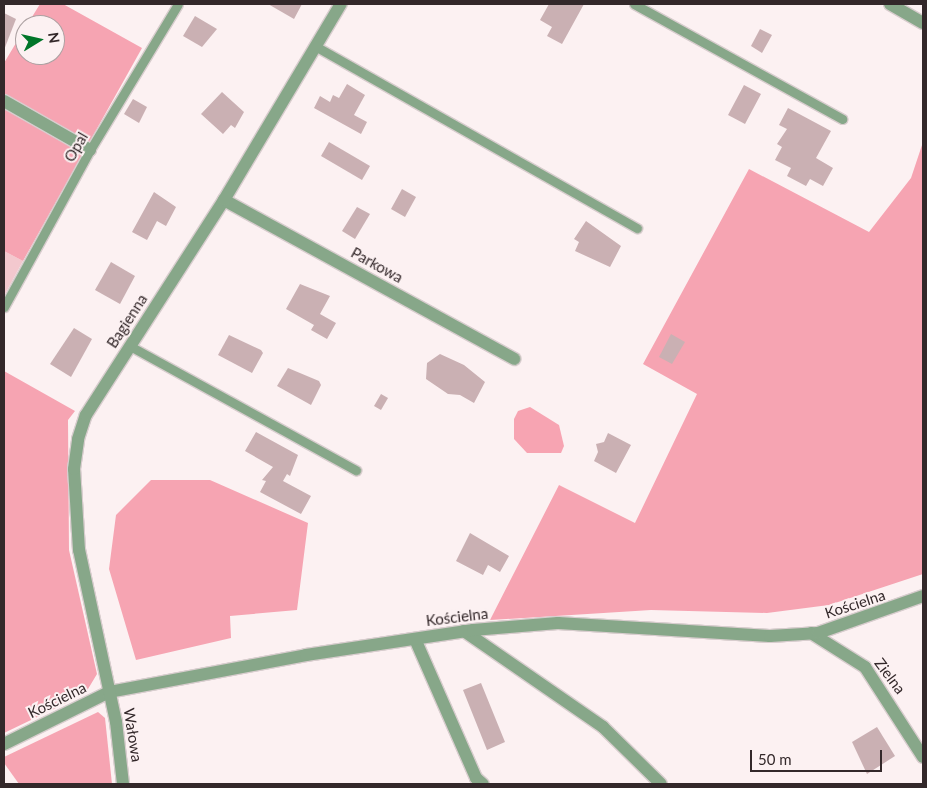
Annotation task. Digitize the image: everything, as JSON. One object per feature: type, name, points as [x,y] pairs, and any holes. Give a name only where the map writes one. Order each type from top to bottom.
[{"type":"street","name":"Bagienna","points":[[109,692],[79,550],[74,469],[86,414],[224,200],[342,4]]},
{"type":"street","points":[[890,4],[923,23]]},
{"type":"street","points":[[4,101],[90,150]]},
{"type":"street","name":"Parkowa","points":[[224,200],[514,359]]},
{"type":"street","name":"Kościelna","points":[[4,744],[109,692],[415,638],[464,631],[558,623],[770,636],[811,634],[880,614],[923,596]]},
{"type":"street","points":[[464,631],[603,727],[661,784]]},
{"type":"street","name":"Zielna","points":[[811,634],[865,667],[923,757]]},
{"type":"street","points":[[415,638],[476,778],[483,784]]},
{"type":"street","name":"Wałowa","points":[[109,692],[123,784]]},
{"type":"lane","name":"Opal","points":[[4,307],[90,150],[178,4]]},
{"type":"lane","points":[[634,4],[842,119]]},
{"type":"lane","points":[[315,46],[637,228]]},
{"type":"lane","points":[[130,346],[356,470]]},
{"type":"shaded area","points":[[40,4],[63,4],[142,48],[23,261],[4,251],[4,63],[15,45],[15,65],[65,65],[65,15],[33,15]]},
{"type":"shaded area","points":[[923,142],[923,574],[829,605],[767,613],[651,610],[490,620],[559,485],[635,523],[697,394],[643,364],[749,169],[869,232],[911,178]]},
{"type":"shaded area","points":[[4,251],[23,261],[4,296]]},
{"type":"shaded area","points":[[4,371],[75,411],[68,420],[69,550],[97,674],[85,694],[4,733]]},
{"type":"shaded area","points":[[530,407],[559,425],[564,446],[561,453],[527,453],[514,439],[514,419],[518,411]]},
{"type":"shaded area","points":[[151,480],[210,480],[308,523],[297,610],[230,616],[231,638],[136,660],[109,569],[116,515]]},
{"type":"shaded area","points":[[98,712],[105,718],[112,784],[19,784],[4,763],[4,757]]},
{"type":"building","points":[[268,4],[302,4],[294,19]]},
{"type":"building","points":[[549,4],[584,4],[562,44],[547,36],[552,27],[540,20]]},
{"type":"building","points":[[4,13],[15,18],[15,22],[4,50]]},
{"type":"building","points":[[195,16],[217,29],[202,47],[183,36]]},
{"type":"building","points":[[760,29],[772,35],[762,53],[751,46]]},
{"type":"building","points":[[347,84],[365,95],[354,115],[367,122],[361,134],[314,108],[320,96],[330,102],[333,95],[339,98]]},
{"type":"building","points":[[744,85],[761,94],[745,124],[728,115]]},
{"type":"building","points":[[222,92],[244,112],[235,128],[231,125],[223,134],[201,114]]},
{"type":"building","points":[[133,99],[147,107],[139,123],[124,114]]},
{"type":"building","points":[[788,108],[831,131],[816,158],[833,168],[823,186],[810,179],[806,186],[787,176],[791,168],[775,160],[782,147],[777,144],[787,129],[779,125]]},
{"type":"building","points":[[329,142],[370,166],[362,180],[321,156]]},
{"type":"building","points":[[402,189],[416,197],[405,217],[391,209]]},
{"type":"building","points":[[154,192],[176,207],[166,226],[157,221],[147,240],[132,232]]},
{"type":"building","points":[[357,207],[370,214],[355,239],[342,231]]},
{"type":"building","points":[[586,221],[621,246],[610,267],[575,251],[579,242],[574,239]]},
{"type":"building","points":[[111,262],[135,276],[120,304],[95,290]]},
{"type":"building","points":[[300,284],[330,296],[320,314],[336,323],[327,339],[311,330],[314,325],[286,309]]},
{"type":"building","points":[[74,328],[92,339],[71,377],[50,364]]},
{"type":"building","points":[[671,334],[685,342],[672,364],[659,357]]},
{"type":"building","points":[[229,335],[261,350],[263,353],[252,373],[218,355]]},
{"type":"building","points":[[440,354],[464,365],[485,382],[474,403],[460,395],[448,394],[426,379],[427,363]]},
{"type":"building","points":[[288,368],[319,381],[321,385],[311,405],[277,386]]},
{"type":"building","points":[[381,394],[388,398],[381,410],[374,406]]},
{"type":"building","points":[[256,432],[298,455],[290,476],[287,474],[283,481],[311,496],[301,514],[260,492],[266,481],[262,480],[273,467],[245,451]]},
{"type":"building","points":[[608,433],[631,445],[616,473],[594,461],[598,452],[596,444],[604,442]]},
{"type":"building","points":[[470,533],[509,556],[500,572],[488,565],[483,575],[456,561]]},
{"type":"building","points":[[481,683],[505,742],[487,750],[463,690]]},
{"type":"building","points":[[877,727],[895,756],[867,774],[852,742]]}]
